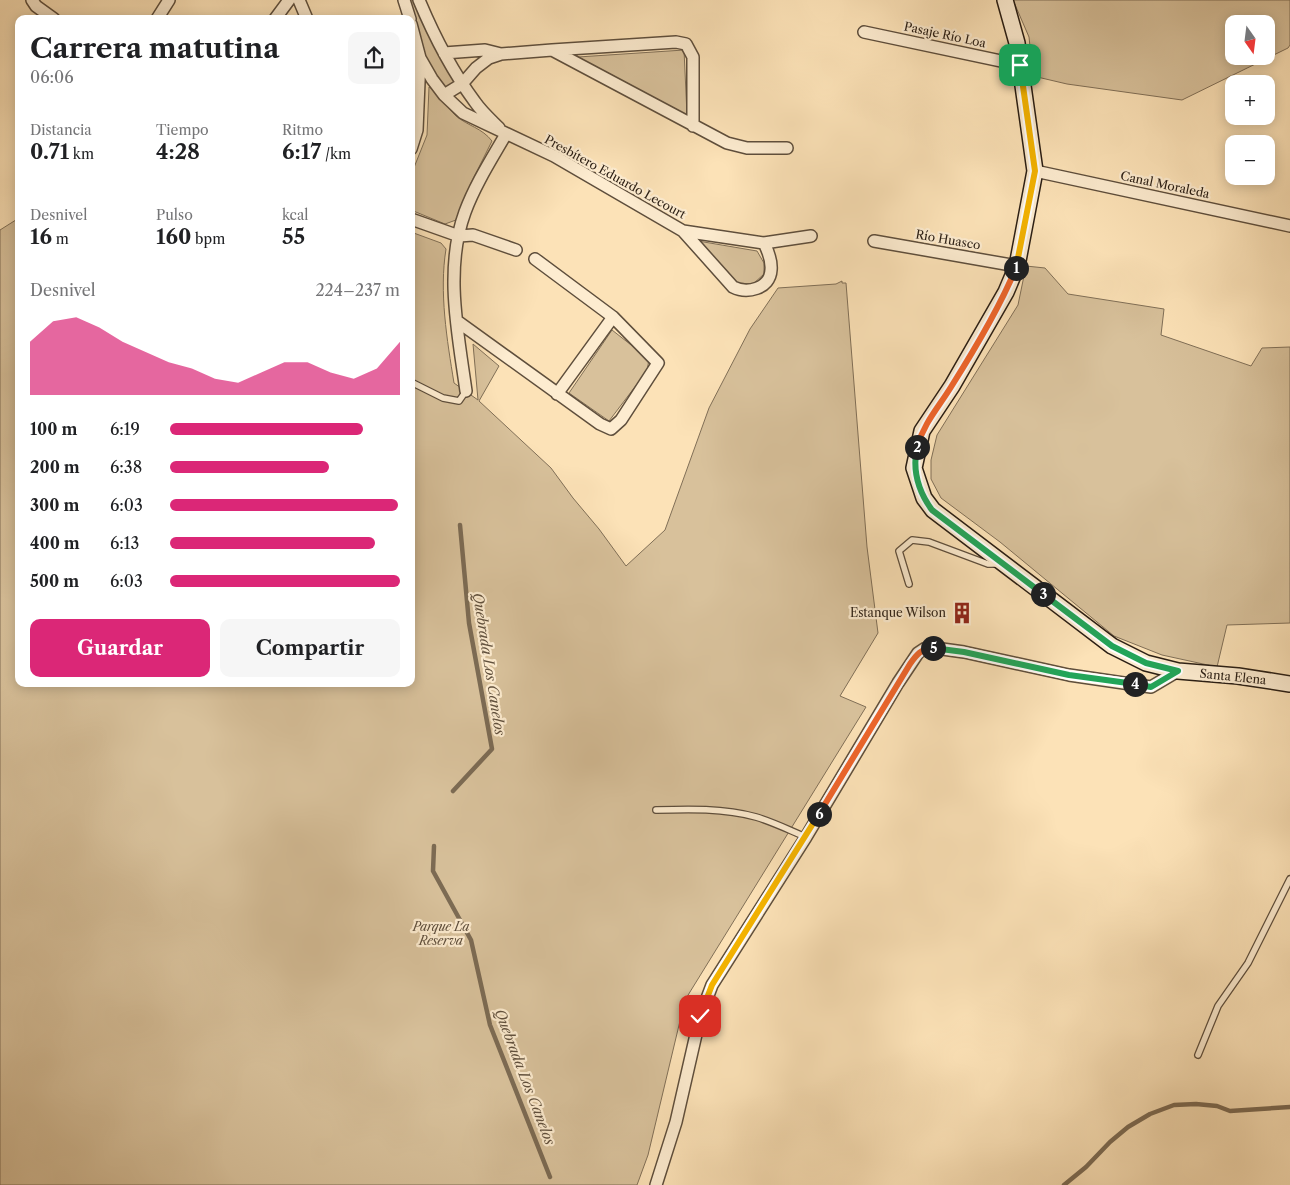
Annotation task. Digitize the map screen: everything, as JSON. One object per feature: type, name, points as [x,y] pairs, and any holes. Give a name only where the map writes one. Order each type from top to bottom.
[{"type":"street","points":[[32,0],[36,6],[48,15]]},
{"type":"street","points":[[160,15],[169,0]]},
{"type":"street","points":[[278,15],[289,0]]},
{"type":"street","points":[[299,0],[305,15]]},
{"type":"street","points":[[404,0],[409,15]]},
{"type":"street","name":"Presbítero Eduardo Lecourt","points":[[419,0],[444,53],[462,84],[476,104],[506,134]]},
{"type":"street","name":"Santa Elena","points":[[1005,0],[1017,42],[1035,171],[1017,266],[1006,292],[952,386],[922,431],[914,468],[924,498],[932,510],[1112,646],[1146,663],[1178,671],[1238,676],[1290,684]]},
{"type":"street","name":"Pasaje Río Loa","points":[[864,32],[1020,65]]},
{"type":"street","name":"Presbítero Eduardo Lecourt","points":[[415,39],[420,58],[432,79],[444,95],[462,113],[554,156],[683,231],[727,281],[740,291],[760,288],[770,277],[770,257],[764,243],[683,231]]},
{"type":"street","points":[[444,95],[462,84],[476,68],[489,58],[501,54],[676,42],[686,44],[693,57],[693,126]]},
{"type":"street","points":[[444,53],[485,50],[501,54]]},
{"type":"street","points":[[552,50],[727,143],[748,148],[787,148]]},
{"type":"street","points":[[415,134],[420,58]]},
{"type":"street","points":[[466,391],[454,292],[454,264],[464,214],[478,182],[506,134]]},
{"type":"street","name":"Canal Moraleda","points":[[1035,171],[1290,226]]},
{"type":"street","points":[[415,220],[459,236],[473,235],[516,250]]},
{"type":"street","points":[[764,243],[811,236]]},
{"type":"street","name":"Río Huasco","points":[[874,241],[1017,266]]},
{"type":"street","points":[[457,321],[557,394],[600,424],[611,429],[621,420],[658,363],[612,316],[535,259]]},
{"type":"street","points":[[557,394],[612,316]]},
{"type":"street","points":[[656,1185],[676,1122],[700,1016],[712,985],[806,837],[918,653],[924,649],[935,648],[964,652],[1069,675],[1151,687],[1178,671]]},
{"type":"lane","points":[[415,384],[442,398],[459,401],[466,391]]},
{"type":"lane","points":[[909,584],[899,551],[912,540],[929,542],[988,564],[1004,564]]},
{"type":"lane","points":[[656,810],[718,811],[754,816],[776,823],[806,837]]},
{"type":"lane","points":[[1198,1055],[1218,1006],[1248,963],[1290,879]]},
{"type":"green space","points":[[408,0],[414,0],[454,77],[454,84],[449,88],[443,87],[426,59],[415,23],[415,15],[413,15]]},
{"type":"green space","points":[[1013,0],[1290,0],[1290,45],[1288,48],[1275,54],[1275,15],[1225,15],[1225,65],[1253,65],[1233,75],[1225,75],[1225,79],[1182,100],[1067,84],[1033,76],[1029,37]]},
{"type":"green space","points":[[684,50],[687,115],[578,57]]},
{"type":"green space","points":[[429,87],[441,96],[456,116],[484,133],[492,141],[471,183],[456,220],[445,224],[415,212],[415,165],[427,135]]},
{"type":"green space","name":"Parque La Reserva","points":[[15,221],[15,687],[415,687],[415,233],[441,243],[446,249],[443,282],[444,299],[454,383],[478,400],[473,344],[499,366],[479,401],[551,468],[626,566],[665,530],[709,408],[750,329],[778,288],[836,284],[842,281],[842,283],[846,283],[867,547],[878,633],[840,696],[866,707],[685,1000],[648,1155],[637,1185],[0,1185],[0,230]]},
{"type":"green space","points":[[698,241],[757,251],[764,263],[764,274],[753,284],[738,283]]},
{"type":"green space","points":[[1026,266],[1045,268],[1068,294],[1164,309],[1161,335],[1251,366],[1262,348],[1290,347],[1290,623],[1227,625],[1217,667],[1162,655],[1114,636],[1000,542],[941,498],[931,479],[931,460],[937,435],[1018,305]]},
{"type":"green space","points":[[612,330],[649,359],[647,371],[609,421],[569,393]]},
{"type":"waterway","name":"Quebrada Los Canelos","points":[[453,791],[492,749],[469,623],[460,525]]},
{"type":"waterway","name":"Quebrada Los Canelos","points":[[434,846],[433,871],[471,940],[490,1025],[550,1177]]},
{"type":"waterway","points":[[1064,1185],[1128,1127],[1150,1114],[1174,1105],[1196,1104],[1217,1106],[1230,1111],[1290,1107]]},
{"type":"place","name":"Estanque Wilson","points":[[962,613]]},
{"type":"route","points":[[700,1016],[712,985],[806,837],[918,653],[924,649],[935,648],[964,652],[1069,675],[1151,687],[1178,671],[1146,663],[1112,646],[932,510],[924,498],[914,468],[916,450],[922,431],[952,386],[986,328],[1006,292],[1017,266],[1035,171],[1028,133],[1020,65]]}]
